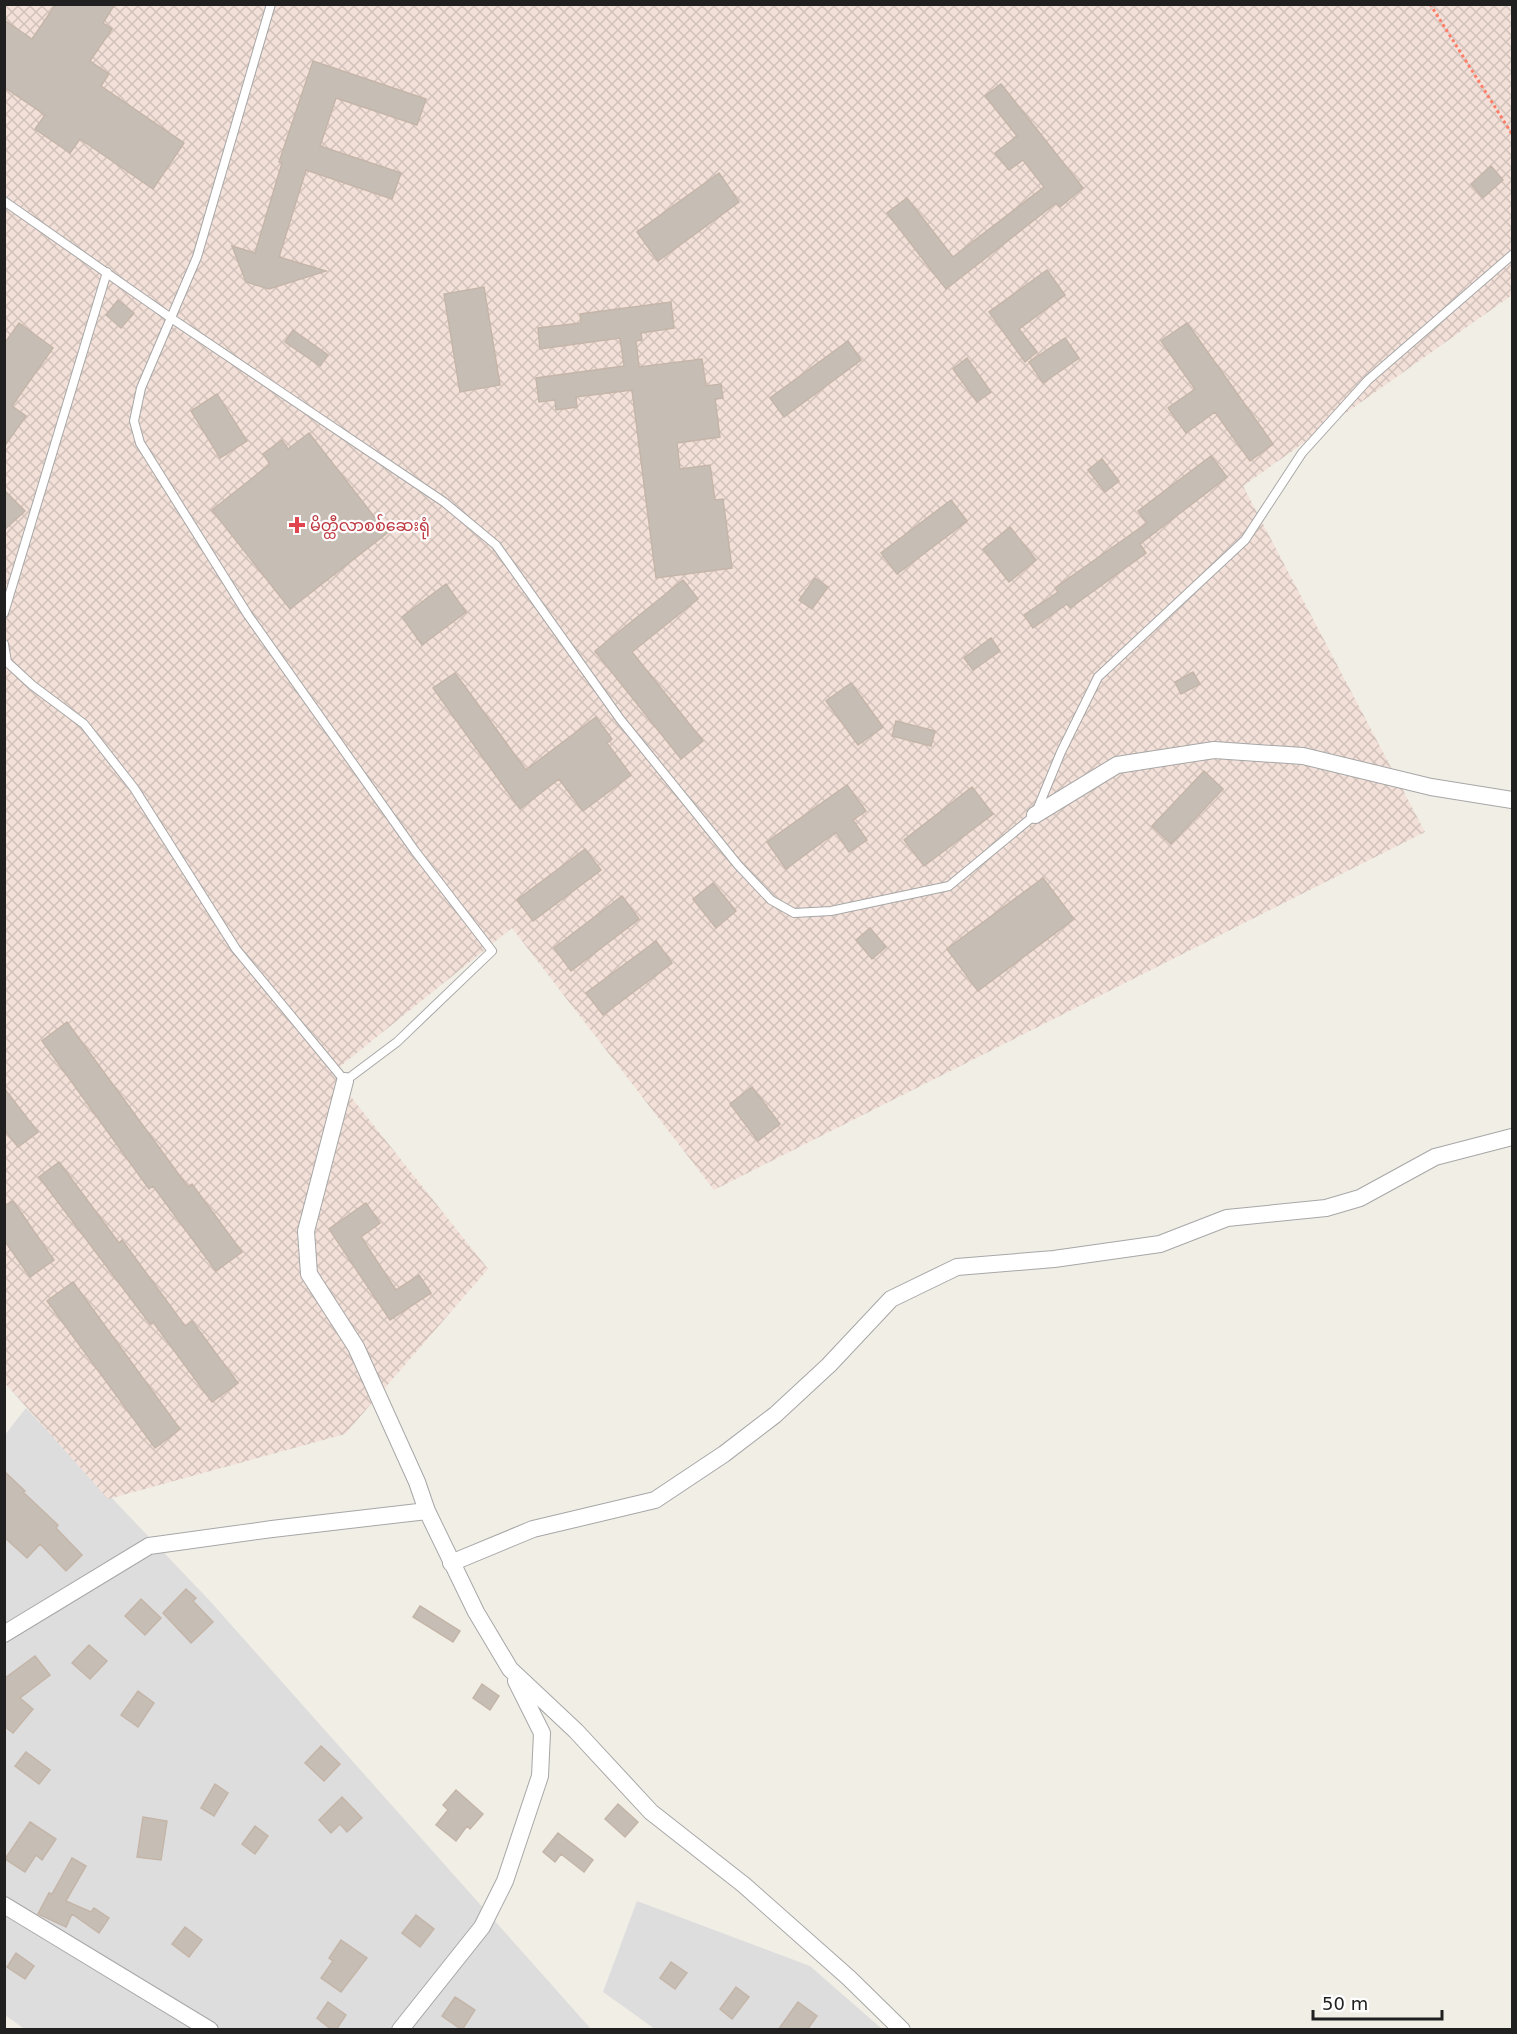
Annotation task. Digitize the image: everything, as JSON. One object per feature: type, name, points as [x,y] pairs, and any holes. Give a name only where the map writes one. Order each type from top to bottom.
[{"type":"street","points":[[1035,815],[1117,765],[1214,750],[1303,756],[1431,787],[1512,800]]},
{"type":"street","points":[[345,1081],[306,1231],[309,1274],[356,1347],[451,1563],[476,1612],[510,1669],[542,1733],[540,1776],[505,1881],[482,1927],[400,2030]]},
{"type":"street","points":[[451,1563],[533,1529],[655,1500],[724,1454],[775,1415],[829,1365],[891,1299],[957,1267],[1054,1259],[1160,1244],[1227,1218],[1326,1208],[1360,1198],[1435,1157],[1512,1137]]},
{"type":"street","points":[[4,1634],[149,1546],[427,1511]]},
{"type":"street","points":[[510,1669],[576,1731],[651,1812],[744,1886],[849,1978],[902,2030]]},
{"type":"street","points":[[4,1905],[210,2030]]},
{"type":"lane","points":[[4,644],[7,662],[32,686],[84,724],[92,733],[134,788],[236,949],[345,1081],[397,1042],[492,951],[415,851],[248,615],[140,443],[134,421],[141,388],[197,257],[271,4]]},
{"type":"lane","points":[[4,201],[171,318],[444,502],[496,545],[620,719],[738,865],[771,900],[794,913],[831,911],[949,886],[1035,815],[1061,752],[1098,678],[1245,540],[1302,453],[1368,380],[1512,255]]},
{"type":"lane","points":[[4,614],[107,272]]},
{"type":"path","points":[[1430,4],[1512,134]]},
{"type":"shaded area","points":[[4,5],[1512,5],[1512,295],[1243,486],[1425,832],[714,1190],[512,928],[332,1073],[488,1269],[345,1434],[108,1499],[5,1383]]},
{"type":"shaded area","points":[[26,1408],[209,1600],[591,2029],[26,2030],[5,2015],[4,1436]]},
{"type":"shaded area","points":[[637,1901],[810,1966],[882,2029],[655,2029],[603,1992]]},
{"type":"building","points":[[56,4],[115,4],[103,23],[112,29],[90,61],[109,74],[101,86],[184,143],[153,189],[80,139],[70,153],[35,129],[45,115],[4,87],[4,20],[32,39]]},
{"type":"building","points":[[313,61],[426,99],[417,125],[336,98],[320,146],[401,173],[392,199],[306,170],[279,257],[326,271],[269,289],[246,282],[232,246],[255,253],[282,163],[279,162]]},
{"type":"building","points":[[1001,84],[1083,188],[1060,207],[1056,203],[946,289],[887,213],[907,198],[953,257],[1044,187],[1023,160],[1009,170],[995,153],[1017,136],[985,96]]},
{"type":"building","points":[[1491,166],[1503,180],[1483,198],[1471,184]]},
{"type":"building","points":[[719,173],[739,202],[658,261],[637,232]]},
{"type":"building","points":[[1047,270],[1065,295],[1019,329],[1037,352],[1025,362],[989,312]]},
{"type":"building","points":[[484,287],[500,385],[460,392],[444,294]]},
{"type":"building","points":[[118,300],[134,313],[121,328],[106,315]]},
{"type":"building","points":[[671,302],[674,328],[641,333],[642,340],[636,341],[639,367],[702,359],[706,386],[721,384],[723,398],[715,399],[720,437],[677,443],[680,469],[710,465],[715,500],[723,499],[732,568],[656,578],[632,390],[576,397],[577,407],[556,410],[555,400],[539,402],[536,378],[624,366],[620,338],[540,349],[538,328],[581,323],[580,314]]},
{"type":"building","points":[[19,323],[53,348],[12,406],[26,416],[4,447],[4,344]]},
{"type":"building","points":[[1187,323],[1273,444],[1250,461],[1215,412],[1186,433],[1168,408],[1195,389],[1161,341]]},
{"type":"building","points":[[293,330],[328,355],[320,366],[285,342]]},
{"type":"building","points":[[1065,338],[1079,358],[1043,383],[1029,362]]},
{"type":"building","points":[[848,341],[861,360],[784,417],[770,398]]},
{"type":"building","points":[[967,358],[991,392],[977,402],[953,369]]},
{"type":"building","points":[[217,394],[247,441],[220,458],[191,411]]},
{"type":"building","points":[[309,433],[387,533],[290,609],[212,510],[270,464],[263,454],[282,440],[288,449]]},
{"type":"building","points":[[1211,456],[1227,477],[1140,544],[1146,553],[1070,608],[1067,604],[1033,628],[1024,615],[1058,592],[1055,588],[1147,523],[1138,511]]},
{"type":"building","points":[[1102,459],[1119,481],[1105,492],[1088,470]]},
{"type":"building","points":[[4,490],[25,511],[4,530]]},
{"type":"building","points":[[951,500],[967,521],[897,574],[881,553]]},
{"type":"building","points":[[1010,527],[1036,560],[1009,582],[983,549]]},
{"type":"building","points":[[815,578],[828,587],[812,609],[799,600]]},
{"type":"building","points":[[683,580],[698,599],[632,652],[703,741],[681,759],[595,651]]},
{"type":"building","points":[[446,584],[466,612],[422,645],[402,617]]},
{"type":"building","points":[[991,638],[1000,651],[973,670],[964,658]]},
{"type":"building","points":[[1193,672],[1200,684],[1181,694],[1175,682]]},
{"type":"building","points":[[455,673],[526,770],[596,717],[612,739],[607,743],[631,775],[583,811],[559,779],[520,809],[433,688]]},
{"type":"building","points":[[851,683],[883,727],[858,745],[826,701]]},
{"type":"building","points":[[896,721],[935,731],[931,746],[892,736]]},
{"type":"building","points":[[1204,771],[1223,789],[1171,844],[1152,826]]},
{"type":"building","points":[[847,785],[866,811],[853,820],[867,840],[849,852],[836,832],[786,869],[767,842]]},
{"type":"building","points":[[972,787],[993,814],[924,866],[904,840]]},
{"type":"building","points":[[585,849],[601,870],[533,921],[517,900]]},
{"type":"building","points":[[1043,878],[1074,919],[978,991],[947,949]]},
{"type":"building","points":[[713,883],[736,911],[716,928],[693,899]]},
{"type":"building","points":[[622,896],[639,919],[571,971],[554,948]]},
{"type":"building","points":[[870,928],[886,947],[872,959],[856,940]]},
{"type":"building","points":[[656,941],[672,963],[603,1015],[586,993]]},
{"type":"building","points":[[67,1022],[188,1187],[192,1184],[242,1252],[216,1271],[153,1186],[149,1189],[42,1041]]},
{"type":"building","points":[[752,1087],[780,1124],[758,1141],[730,1104]]},
{"type":"building","points":[[4,1088],[38,1132],[18,1147],[4,1129]]},
{"type":"building","points":[[59,1162],[119,1243],[122,1240],[185,1326],[192,1321],[238,1383],[212,1402],[153,1322],[150,1324],[39,1177]]},
{"type":"building","points":[[13,1201],[54,1260],[30,1277],[4,1240],[4,1206]]},
{"type":"building","points":[[366,1203],[380,1223],[361,1237],[396,1290],[419,1275],[431,1293],[390,1320],[329,1229]]},
{"type":"building","points":[[73,1282],[180,1429],[155,1448],[47,1301]]},
{"type":"building","points":[[4,1471],[58,1525],[56,1528],[82,1555],[66,1571],[40,1544],[27,1558],[4,1537]]},
{"type":"building","points":[[186,1589],[196,1598],[193,1601],[213,1622],[191,1643],[163,1613]]},
{"type":"building","points":[[141,1599],[161,1618],[145,1635],[125,1616]]},
{"type":"building","points":[[420,1606],[460,1631],[453,1642],[413,1617]]},
{"type":"building","points":[[89,1645],[107,1661],[90,1679],[72,1663]]},
{"type":"building","points":[[35,1656],[50,1675],[20,1698],[33,1709],[13,1733],[4,1726],[4,1679]]},
{"type":"building","points":[[482,1684],[499,1696],[490,1710],[473,1698]]},
{"type":"building","points":[[138,1691],[154,1703],[138,1727],[121,1715]]},
{"type":"building","points":[[321,1746],[340,1764],[324,1781],[305,1763]]},
{"type":"building","points":[[26,1752],[50,1770],[39,1784],[15,1766]]},
{"type":"building","points":[[215,1784],[228,1793],[214,1816],[201,1808]]},
{"type":"building","points":[[456,1790],[483,1814],[470,1829],[467,1826],[456,1841],[436,1825],[448,1810],[443,1805]]},
{"type":"building","points":[[342,1797],[362,1818],[347,1832],[340,1824],[331,1833],[319,1820]]},
{"type":"building","points":[[618,1804],[638,1822],[625,1837],[605,1819]]},
{"type":"building","points":[[143,1817],[167,1821],[161,1860],[137,1857]]},
{"type":"building","points":[[30,1822],[56,1839],[42,1860],[36,1855],[25,1872],[5,1859]]},
{"type":"building","points":[[255,1826],[268,1836],[255,1854],[242,1844]]},
{"type":"building","points":[[558,1833],[593,1860],[584,1872],[561,1854],[555,1862],[543,1852]]},
{"type":"building","points":[[72,1858],[86,1866],[66,1901],[91,1912],[94,1908],[109,1918],[99,1933],[72,1914],[66,1927],[38,1914]]},
{"type":"building","points":[[416,1915],[434,1929],[420,1947],[402,1933]]},
{"type":"building","points":[[185,1927],[202,1940],[189,1957],[172,1944]]},
{"type":"building","points":[[341,1940],[367,1958],[341,1992],[321,1978],[333,1961],[329,1958]]},
{"type":"building","points":[[16,1953],[34,1966],[25,1979],[7,1967]]},
{"type":"building","points":[[671,1962],[687,1973],[675,1989],[660,1978]]},
{"type":"building","points":[[736,1987],[749,1997],[732,2019],[720,2009]]},
{"type":"building","points":[[455,1997],[475,2010],[462,2030],[442,2016]]},
{"type":"building","points":[[328,2002],[346,2015],[336,2030],[332,2030],[317,2018]]},
{"type":"building","points":[[798,2002],[817,2016],[807,2030],[778,2030]]},
{"type":"place","name":"မိတ္ထီလာစစ်ဆေးရုံ","points":[[297,525]]}]
